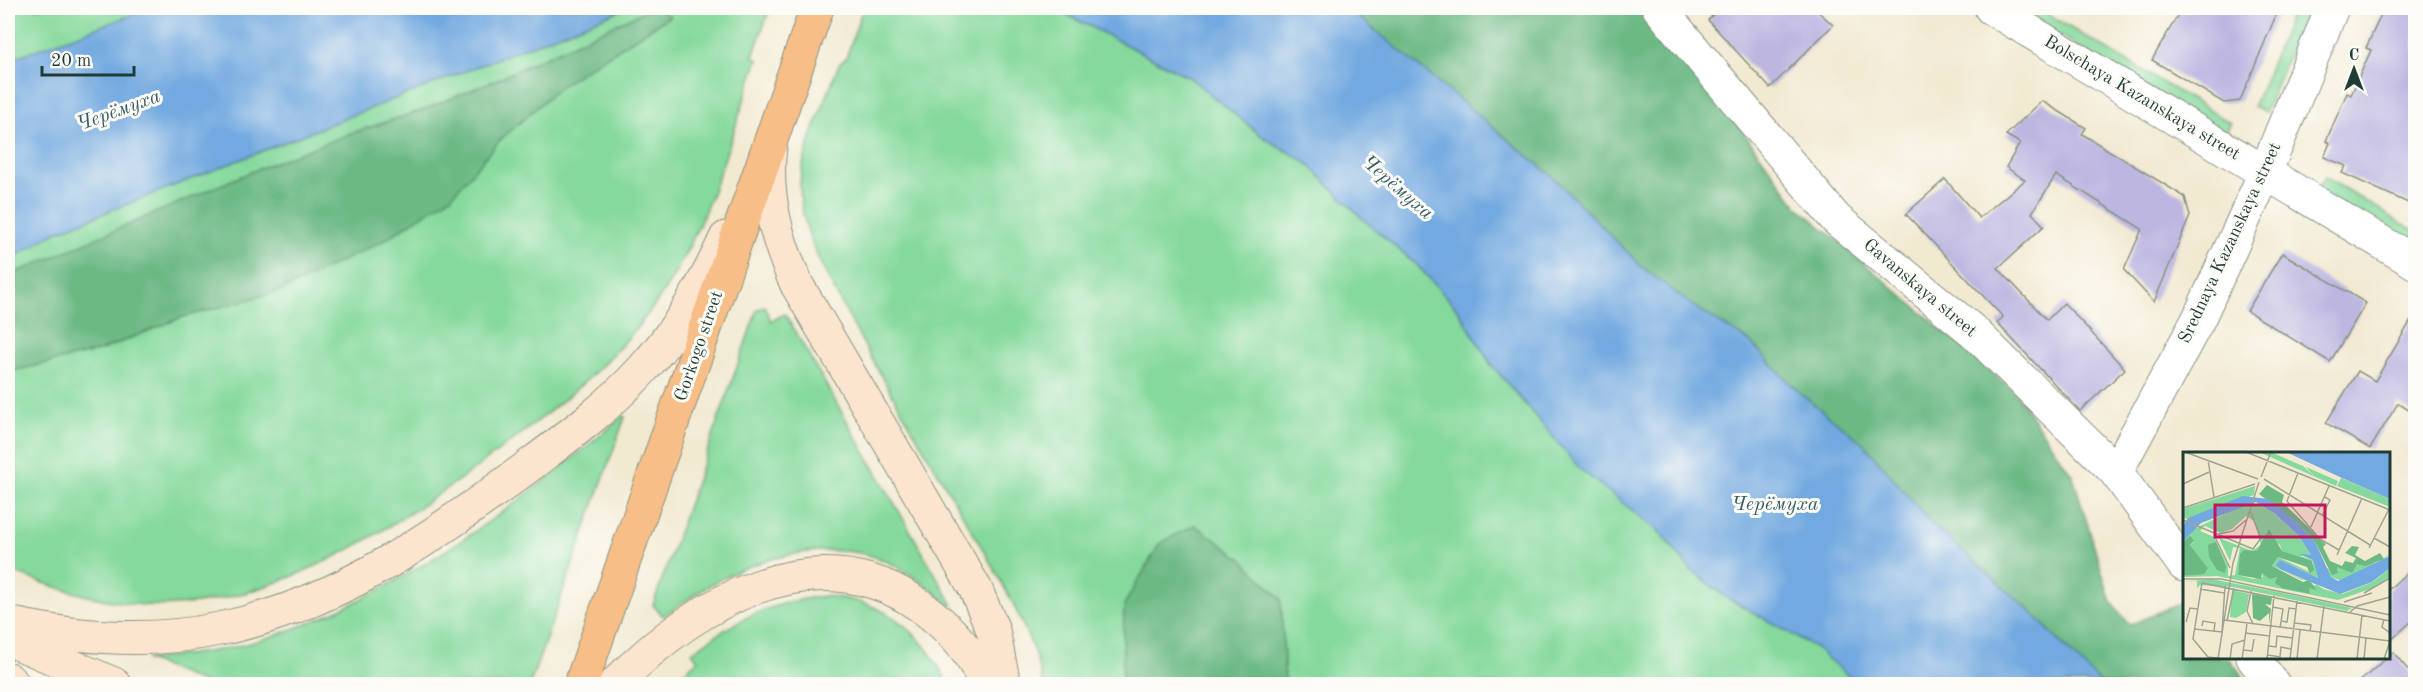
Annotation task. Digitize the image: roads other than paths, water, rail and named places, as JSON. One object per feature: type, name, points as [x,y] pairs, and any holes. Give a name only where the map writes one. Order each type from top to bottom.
[{"type":"main road","name":"Gorkogo street","points":[[581,684],[817,8]]},
{"type":"main road","points":[[8,623],[38,630],[116,638],[183,635],[218,630],[279,613],[310,600],[356,579],[434,536],[559,443],[610,401],[642,370],[671,332],[709,271],[773,135]]},
{"type":"main road","points":[[773,135],[769,161],[773,213],[788,265],[797,285],[975,588],[993,630],[1004,684]]},
{"type":"main road","points":[[615,684],[671,635],[721,603],[763,585],[795,576],[825,573],[851,575],[874,581],[904,595],[935,616],[963,645],[985,684]]},
{"type":"main road","points":[[8,639],[114,684]]},
{"type":"main road","points":[[8,679],[13,684]]},
{"type":"street","name":"Gavanskaya street","points":[[1659,8],[1836,219],[1973,331],[2116,472],[2183,564]]},
{"type":"street","name":"Bolschaya Kazanskaya street","points":[[1991,8],[2415,263]]},
{"type":"street","name":"Srednaya Kazanskaya street","points":[[2116,472],[2199,318],[2265,173],[2332,8]]},
{"type":"street","points":[[2254,659],[2273,684]]},
{"type":"water","name":"Черёмуха","points":[[151,8],[626,8],[56,232],[8,261],[8,60]]},
{"type":"water","name":"Черёмуха","points":[[1054,8],[1348,8],[1552,176],[1642,267],[1696,308],[1750,342],[1801,394],[1863,443],[1931,523],[2028,609],[2101,684],[1858,684],[1813,646],[1726,597],[1691,570],[1662,534],[1580,469],[1491,364],[1459,311],[1417,265],[1365,221],[1306,162],[1263,137],[1189,77]]}]
